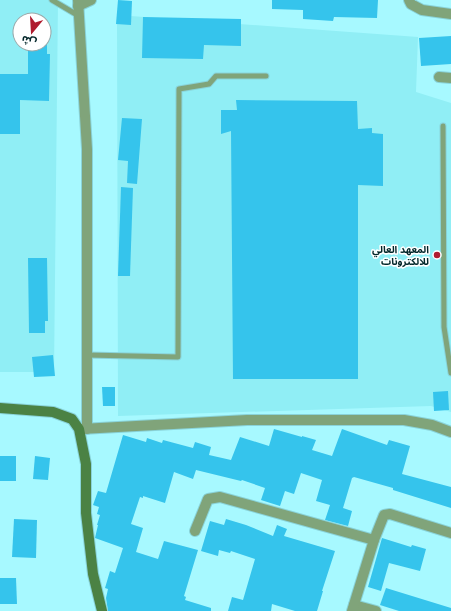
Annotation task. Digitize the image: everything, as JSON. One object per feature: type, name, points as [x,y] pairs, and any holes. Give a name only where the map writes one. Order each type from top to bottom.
[{"type":"street","points":[[91,0],[78,7],[86,148],[87,356],[83,429],[86,464],[86,513],[93,574],[102,611]]},
{"type":"street","points":[[409,0],[410,4],[422,10],[451,14]]},
{"type":"street","points":[[439,77],[451,78]]},
{"type":"street","points":[[0,408],[53,412],[72,419],[83,429],[247,420],[404,420],[451,432]]},
{"type":"street","points":[[195,530],[208,499],[220,497],[374,540]]},
{"type":"street","points":[[376,611],[353,608],[374,540],[384,515],[390,514],[451,533]]},
{"type":"lane","points":[[52,0],[78,7]]},
{"type":"lane","points":[[87,356],[178,357],[179,89],[209,84],[216,76],[266,76]]},
{"type":"lane","points":[[442,126],[444,327],[451,373]]},
{"type":"shaded area","points":[[0,0],[58,0],[54,372],[0,372]]},
{"type":"shaded area","points":[[117,15],[418,37],[416,92],[451,103],[451,412],[431,406],[118,416]]},
{"type":"building","points":[[118,0],[132,1],[131,25],[116,24]]},
{"type":"building","points":[[272,0],[378,0],[377,18],[334,17],[333,21],[303,19],[303,10],[272,9]]},
{"type":"building","points":[[143,17],[241,19],[241,46],[204,45],[203,59],[142,58]]},
{"type":"building","points":[[451,36],[451,64],[421,66],[419,38]]},
{"type":"building","points":[[28,52],[47,52],[47,54],[50,54],[49,101],[20,100],[20,134],[0,134],[0,74],[28,74]]},
{"type":"building","points":[[236,100],[357,101],[358,129],[372,128],[372,133],[383,134],[383,186],[358,185],[358,379],[233,379],[231,131],[221,134],[221,110],[237,110]]},
{"type":"building","points":[[122,118],[142,119],[137,184],[127,183],[128,161],[118,160]]},
{"type":"building","points":[[121,187],[133,188],[130,276],[118,276]]},
{"type":"building","points":[[28,258],[47,258],[48,321],[45,321],[45,333],[29,333]]},
{"type":"building","points":[[53,355],[55,376],[34,377],[32,357]]},
{"type":"building","points":[[102,387],[115,387],[115,406],[103,406]]},
{"type":"building","points":[[448,391],[449,410],[434,411],[433,392]]},
{"type":"building","points":[[274,429],[316,440],[312,450],[332,456],[342,429],[387,445],[389,440],[410,446],[402,474],[451,487],[451,508],[393,490],[393,488],[354,477],[352,478],[343,508],[352,511],[348,526],[325,520],[330,505],[316,501],[322,480],[301,473],[294,494],[285,491],[280,506],[261,500],[265,488],[242,480],[196,470],[193,479],[174,472],[165,503],[143,496],[143,498],[140,497],[131,524],[143,528],[136,552],[158,559],[164,541],[198,550],[184,596],[186,597],[185,600],[211,608],[211,611],[108,611],[106,598],[108,589],[105,588],[110,571],[115,573],[123,548],[95,538],[100,515],[97,514],[99,507],[93,505],[98,491],[106,493],[123,435],[146,442],[147,438],[162,443],[163,440],[193,448],[195,442],[211,447],[209,455],[231,460],[240,437],[269,446]]},
{"type":"building","points":[[0,456],[16,456],[16,481],[0,481]]},
{"type":"building","points":[[35,456],[50,458],[48,480],[33,479]]},
{"type":"building","points":[[14,519],[37,520],[36,558],[12,557]]},
{"type":"building","points":[[226,519],[273,536],[277,525],[287,529],[284,536],[335,551],[317,611],[295,611],[272,604],[271,611],[228,611],[232,597],[243,600],[255,559],[231,551],[230,553],[219,550],[218,556],[201,551],[210,521],[224,525]]},
{"type":"building","points":[[382,538],[411,547],[412,545],[426,549],[420,571],[389,563],[381,591],[368,587]]},
{"type":"building","points":[[0,578],[16,578],[17,604],[0,604]]},
{"type":"building","points":[[386,588],[451,608],[451,611],[399,611],[380,605]]},
{"type":"place","name":"المعهد العالي للالكترونات","points":[[437,255]]}]
